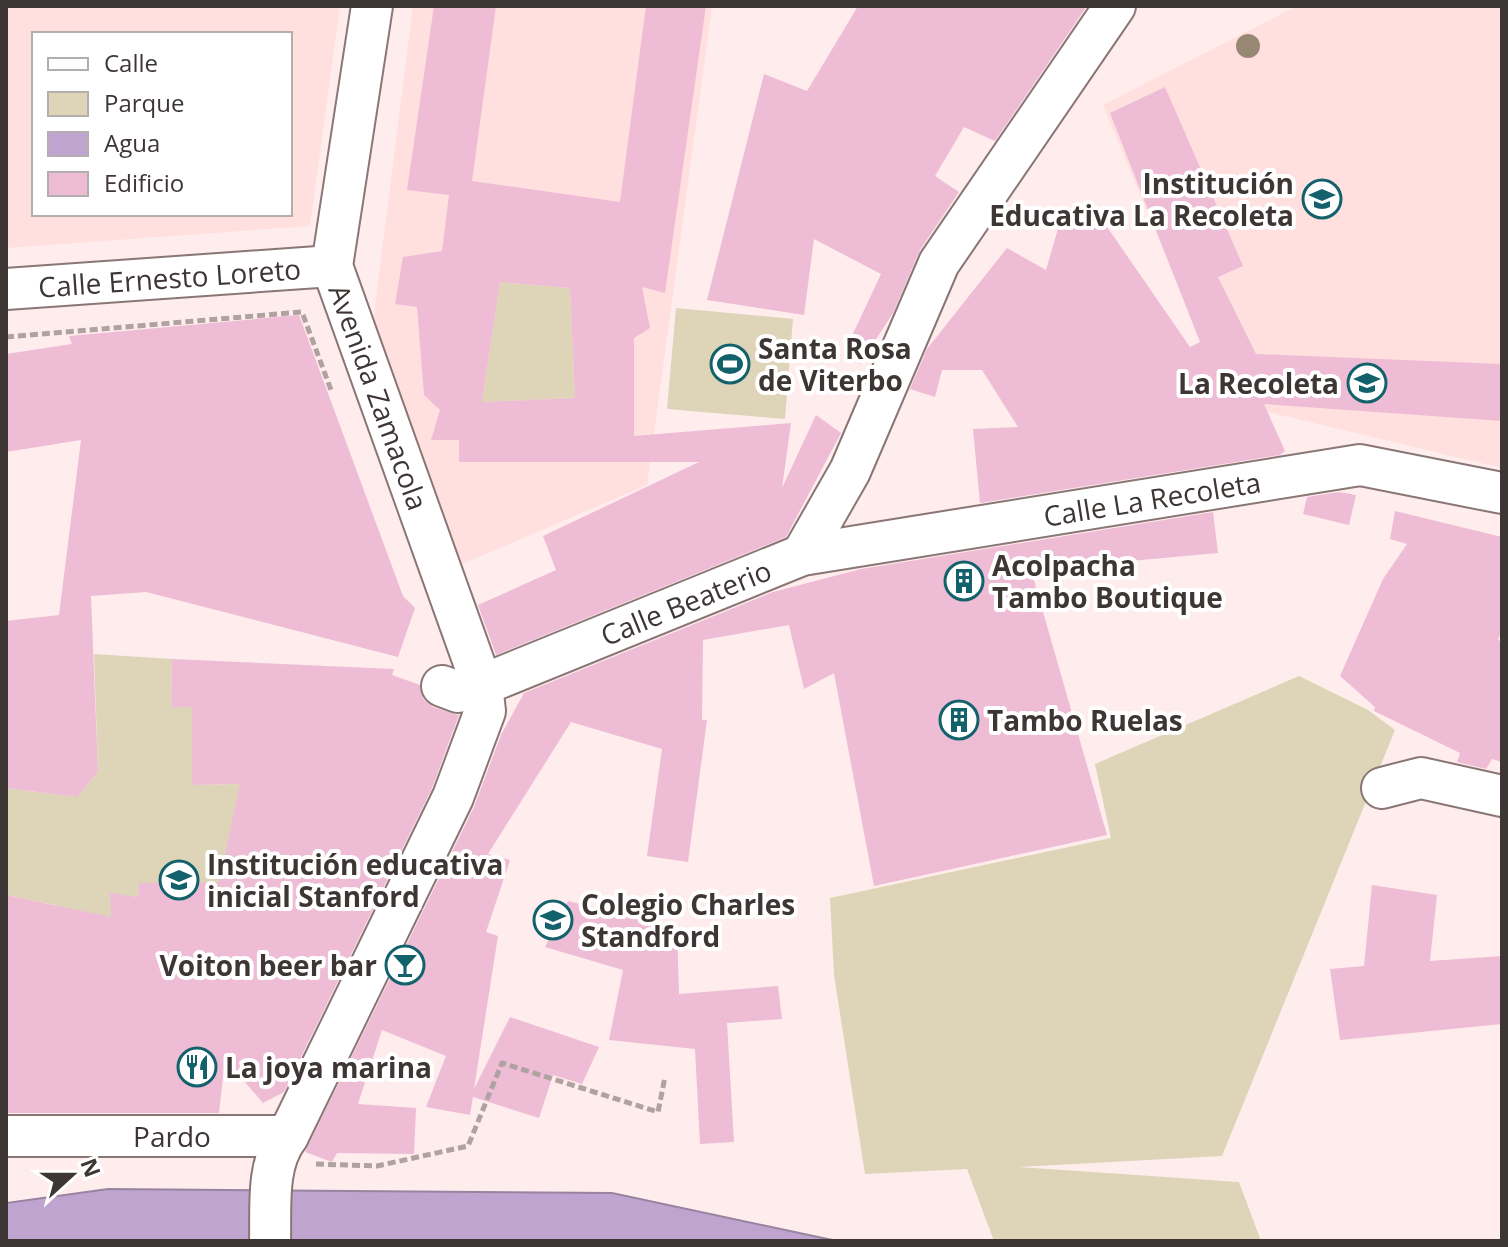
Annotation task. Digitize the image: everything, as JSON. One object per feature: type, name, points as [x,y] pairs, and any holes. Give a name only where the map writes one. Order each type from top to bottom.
[{"type":"street","name":"Avenida Zamacola","points":[[372,6],[332,266],[482,685]]},
{"type":"street","name":"Calle Beaterio","points":[[442,686],[458,692],[482,685],[802,555],[850,471],[939,263],[1115,6]]},
{"type":"street","name":"Calle Ernesto Loreto","points":[[6,289],[332,266]]},
{"type":"street","name":"Calle La Recoleta","points":[[802,555],[1360,465],[1502,493]]},
{"type":"street","points":[[270,1241],[278,1159],[453,797],[485,711],[482,685]]},
{"type":"street","points":[[1382,788],[1421,778],[1502,796]]},
{"type":"street","name":"Pardo","points":[[6,1136],[278,1159]]},
{"type":"path","points":[[6,337],[302,312],[335,401]]},
{"type":"path","points":[[278,1159],[377,1166],[468,1146],[502,1063],[658,1112],[665,1077]]},
{"type":"shaded area","points":[[6,6],[340,6],[310,226],[6,248]]},
{"type":"shaded area","points":[[413,6],[712,6],[647,485],[460,565],[371,338]]},
{"type":"shaded area","name":"Institución Educativa La Recoleta","points":[[1297,6],[1502,6],[1502,468],[1226,402],[1103,105]]},
{"type":"green space","points":[[500,282],[570,288],[575,398],[482,402]]},
{"type":"green space","name":"Santa Rosa de Viterbo","points":[[676,308],[793,319],[785,419],[667,409]]},
{"type":"green space","points":[[94,654],[172,659],[171,706],[193,707],[192,785],[240,784],[292,889],[139,884],[138,897],[110,894],[112,918],[128,941],[55,905],[6,895],[6,788],[77,797],[98,772]]},
{"type":"green space","points":[[1299,676],[1368,710],[1395,730],[1222,1156],[1019,1167],[1239,1182],[1261,1241],[994,1241],[967,1169],[865,1174],[834,975],[830,898],[1111,838],[1095,764]]},
{"type":"water","points":[[108,1189],[612,1193],[837,1241],[6,1241],[6,1203]]},
{"type":"building","points":[[434,6],[496,6],[472,181],[620,202],[646,6],[706,6],[665,293],[642,287],[650,328],[634,338],[634,436],[791,423],[782,488],[816,415],[841,433],[786,537],[496,655],[478,605],[556,570],[543,536],[699,462],[459,462],[459,440],[431,440],[440,410],[424,395],[417,307],[395,304],[403,257],[442,251],[449,195],[407,190]],"holes":[[[500,282],[570,288],[575,398],[482,402]]]},
{"type":"building","points":[[858,6],[1087,6],[995,141],[964,127],[935,176],[959,192],[920,250],[893,313],[860,364],[843,355],[881,274],[814,239],[804,315],[707,300],[764,74],[807,91]]},
{"type":"building","points":[[1165,87],[1243,266],[1218,277],[1256,354],[1502,364],[1502,421],[1264,404],[1285,451],[1280,455],[980,503],[973,429],[1018,427],[982,370],[942,370],[935,397],[910,389],[927,349],[1007,248],[1046,270],[1064,208],[1080,226],[1094,208],[1190,347],[1200,342],[1110,113]]},
{"type":"building","points":[[299,315],[403,596],[415,608],[398,657],[146,592],[91,596],[98,772],[77,797],[6,788],[6,621],[59,615],[81,440],[6,452],[6,354],[72,344],[69,336]]},
{"type":"building","points":[[1339,492],[1356,495],[1349,525],[1303,514],[1307,497]]},
{"type":"building","points":[[1395,511],[1502,537],[1502,632],[1498,639],[1502,644],[1502,762],[1492,759],[1486,769],[1457,762],[1460,753],[1374,711],[1375,707],[1340,676],[1383,579],[1407,544],[1390,539]]},
{"type":"building","points":[[1213,512],[1218,553],[1031,570],[1107,835],[874,886],[834,673],[804,689],[789,625],[703,640],[702,720],[707,720],[688,862],[647,856],[662,749],[571,722],[488,854],[510,860],[486,932],[498,936],[474,1089],[510,1017],[599,1047],[582,1084],[553,1075],[539,1118],[473,1097],[470,1115],[426,1107],[446,1056],[382,1030],[358,1104],[416,1108],[414,1154],[337,1153],[332,1162],[305,1152],[474,807],[501,735],[524,693],[773,592],[861,569]]},
{"type":"building","points":[[172,659],[394,669],[392,675],[420,685],[424,700],[433,707],[459,715],[432,788],[284,1092],[263,1103],[225,1059],[219,1113],[6,1113],[6,895],[111,917],[110,893],[138,897],[139,883],[219,882],[240,784],[192,785],[192,707],[171,707]]},
{"type":"building","points":[[1372,885],[1437,895],[1430,961],[1502,956],[1502,1024],[1340,1040],[1330,969],[1364,966]]},
{"type":"building","points":[[568,901],[677,928],[679,994],[778,986],[782,1019],[727,1023],[734,1142],[700,1144],[695,1049],[609,1040],[623,970],[545,947]]},
{"type":"place","name":"Institución Educativa La Recoleta","points":[[1322,199]]},
{"type":"place","name":"Santa Rosa de Viterbo","points":[[730,364]]},
{"type":"place","name":"La Recoleta","points":[[1367,383]]},
{"type":"place","name":"Acolpacha Tambo Boutique","points":[[964,581]]},
{"type":"place","name":"Tambo Ruelas","points":[[959,720]]},
{"type":"place","name":"Institución educativa inicial Stanford","points":[[179,880]]},
{"type":"place","name":"Colegio Charles Standford","points":[[553,920]]},
{"type":"place","name":"Voiton beer bar","points":[[405,965]]},
{"type":"place","name":"La joya marina","points":[[197,1067]]}]
